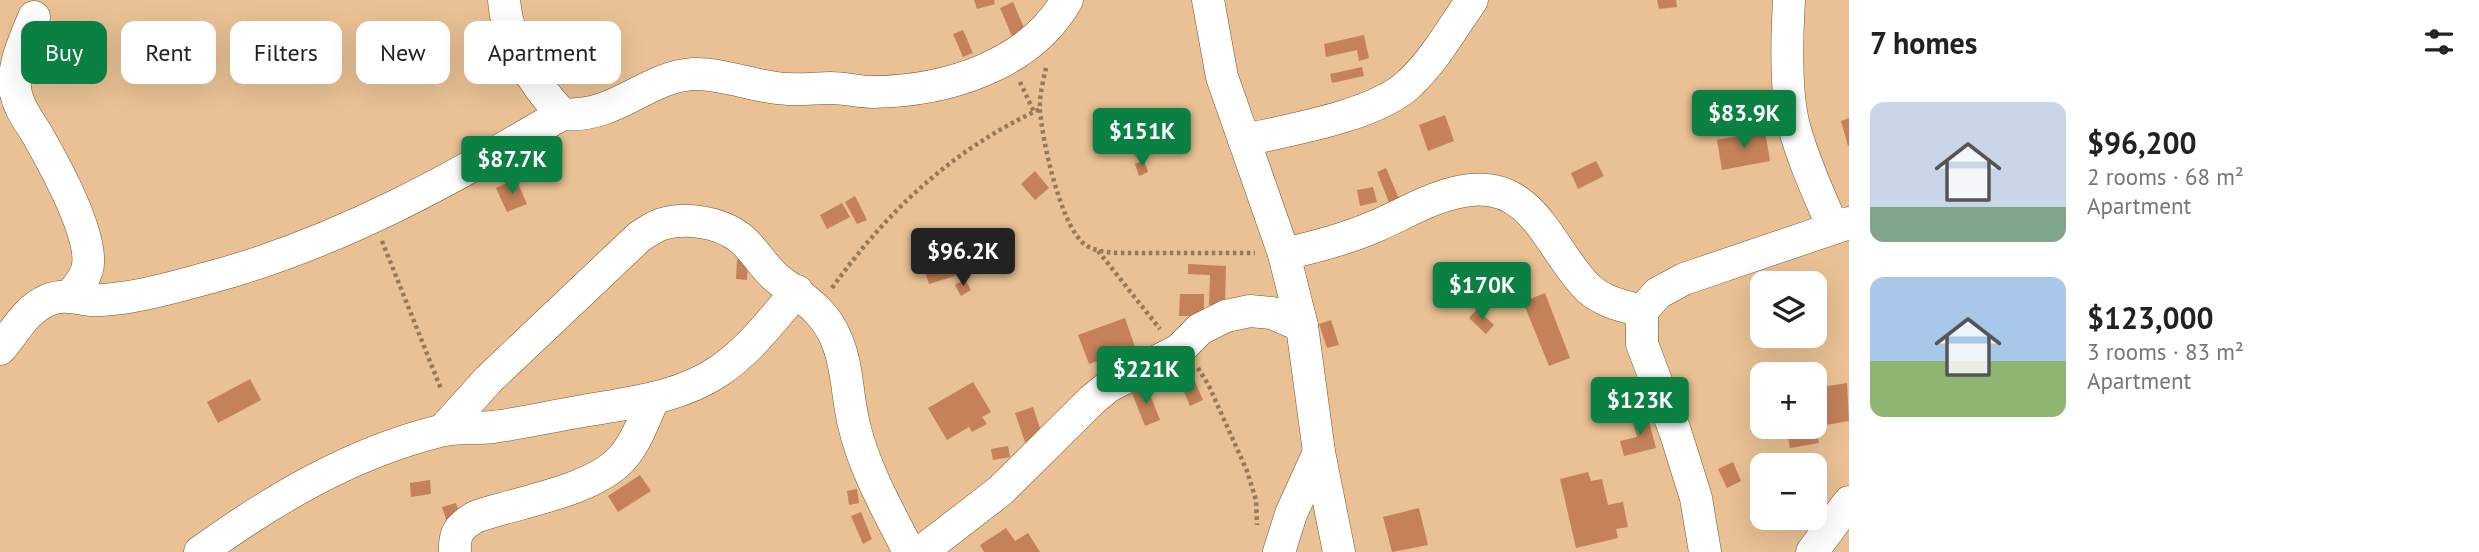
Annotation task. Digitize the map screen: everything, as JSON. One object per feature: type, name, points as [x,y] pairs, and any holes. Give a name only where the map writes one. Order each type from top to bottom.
[{"type":"street","points":[[504,0],[506,21],[522,57],[551,102],[562,114]]},
{"type":"street","points":[[0,349],[17,325],[34,308],[49,299],[70,296],[92,300],[122,298],[217,275],[278,256],[371,217],[497,153],[562,114],[581,116],[605,109],[672,78],[695,74],[789,89],[831,88],[872,92],[925,88],[999,63],[1025,48],[1056,19],[1067,0]]},
{"type":"street","points":[[1208,0],[1222,77],[1284,254],[1302,326],[1319,452],[1339,552]]},
{"type":"street","points":[[1244,140],[1313,124],[1397,95],[1412,82],[1472,0]]},
{"type":"street","points":[[1705,552],[1696,498],[1675,431],[1642,344],[1642,311],[1658,293],[1684,279],[1841,225],[1805,161],[1793,123],[1788,37],[1789,0]]},
{"type":"street","points":[[34,17],[22,44],[15,87],[17,101],[58,173],[84,232],[88,268],[81,283],[70,296]]},
{"type":"street","points":[[1284,254],[1331,244],[1447,195],[1473,190],[1503,192],[1528,209],[1588,288],[1610,302],[1642,311]]},
{"type":"street","points":[[448,425],[489,379],[639,237],[660,225],[679,220],[705,223],[740,237],[779,280],[807,300],[829,324],[838,342],[853,424],[872,482],[909,552]]},
{"type":"street","points":[[200,552],[269,505],[321,475],[448,425],[493,426],[654,398],[692,386],[720,370],[807,300]]},
{"type":"street","points":[[921,552],[1000,491],[1066,424],[1109,386],[1179,350],[1200,329],[1226,316],[1250,311],[1272,313],[1302,326]]},
{"type":"street","points":[[455,552],[454,536],[460,526],[475,517],[580,485],[601,475],[623,457],[637,435],[654,398]]},
{"type":"street","points":[[1279,552],[1291,514],[1319,452]]},
{"type":"street","points":[[1812,552],[1849,502]]},
{"type":"path","points":[[1046,66],[1040,109],[1049,160],[1063,209],[1072,229],[1083,243],[1097,251],[1179,350],[1192,360],[1209,386],[1247,471],[1256,500],[1257,529]]},
{"type":"path","points":[[807,300],[852,261],[890,216],[929,179],[1004,126],[1040,109]]},
{"type":"path","points":[[371,217],[448,425]]},
{"type":"path","points":[[1097,251],[1284,254]]},
{"type":"building","points":[[974,0],[994,0],[995,4],[977,9]]},
{"type":"building","points":[[1657,0],[1676,0],[1677,7],[1659,9]]},
{"type":"building","points":[[1013,2],[1027,35],[1014,41],[1000,8]]},
{"type":"building","points":[[963,30],[973,53],[963,57],[953,34]]},
{"type":"building","points":[[1364,35],[1369,58],[1359,61],[1357,50],[1326,57],[1324,44]]},
{"type":"building","points":[[1362,67],[1364,76],[1332,83],[1330,74]]},
{"type":"building","points":[[1445,115],[1454,141],[1428,151],[1419,125]]},
{"type":"building","points":[[1849,118],[1849,146],[1848,146],[1841,121]]},
{"type":"building","points":[[1765,131],[1770,161],[1722,170],[1717,140]]},
{"type":"building","points":[[1144,160],[1148,172],[1139,176],[1135,164]]},
{"type":"building","points":[[1596,161],[1604,176],[1578,189],[1571,173]]},
{"type":"building","points":[[1386,168],[1400,201],[1390,205],[1377,172]]},
{"type":"building","points":[[1035,171],[1049,188],[1035,200],[1021,184]]},
{"type":"building","points":[[516,179],[527,204],[507,212],[496,188]]},
{"type":"building","points":[[1373,187],[1377,202],[1360,206],[1357,190]]},
{"type":"building","points":[[855,196],[867,220],[857,224],[845,202]]},
{"type":"building","points":[[842,203],[850,217],[827,229],[820,215]]},
{"type":"building","points":[[957,258],[961,274],[929,284],[924,269]]},
{"type":"building","points":[[737,259],[748,260],[747,280],[736,279]]},
{"type":"building","points":[[1188,264],[1226,266],[1225,305],[1209,305],[1210,275],[1188,274]]},
{"type":"building","points":[[1493,266],[1504,286],[1478,301],[1467,281]]},
{"type":"building","points":[[965,279],[971,290],[961,296],[955,285]]},
{"type":"building","points":[[1545,293],[1570,358],[1549,366],[1523,302]]},
{"type":"building","points":[[1180,294],[1204,294],[1204,316],[1179,316]]},
{"type":"building","points":[[1477,309],[1494,325],[1486,334],[1469,318]]},
{"type":"building","points":[[1125,318],[1135,347],[1089,364],[1078,335]]},
{"type":"building","points":[[1331,320],[1339,345],[1327,348],[1319,324]]},
{"type":"building","points":[[1189,368],[1203,400],[1190,406],[1180,382],[1165,389],[1162,380]]},
{"type":"building","points":[[250,379],[261,400],[218,423],[207,402]]},
{"type":"building","points":[[973,382],[991,412],[982,417],[987,424],[972,432],[969,427],[947,440],[928,408]]},
{"type":"building","points":[[1847,383],[1849,421],[1827,425],[1827,386]]},
{"type":"building","points":[[1641,386],[1646,398],[1599,414],[1595,403]]},
{"type":"building","points":[[1147,387],[1160,420],[1145,426],[1132,393]]},
{"type":"building","points":[[1033,407],[1044,440],[1026,445],[1015,413]]},
{"type":"building","points":[[1647,414],[1656,448],[1624,456],[1620,441],[1637,437],[1632,418]]},
{"type":"building","points":[[1788,439],[1818,439],[1819,443],[1790,448]]},
{"type":"building","points":[[1008,446],[1010,457],[993,460],[991,449]]},
{"type":"building","points":[[1733,462],[1741,481],[1727,488],[1718,469]]},
{"type":"building","points":[[1588,472],[1591,481],[1602,479],[1608,505],[1623,502],[1628,527],[1616,529],[1618,538],[1576,548],[1560,479]]},
{"type":"building","points":[[640,475],[651,491],[618,512],[608,496]]},
{"type":"building","points":[[430,480],[431,494],[411,497],[410,483]]},
{"type":"building","points":[[857,489],[859,503],[849,505],[847,491]]},
{"type":"building","points":[[456,503],[462,521],[448,525],[442,507]]},
{"type":"building","points":[[1419,508],[1428,545],[1392,552],[1383,517]]},
{"type":"building","points":[[861,512],[872,539],[863,544],[851,516]]},
{"type":"building","points":[[1006,528],[1015,541],[1028,533],[1040,552],[984,552],[980,545]]}]
